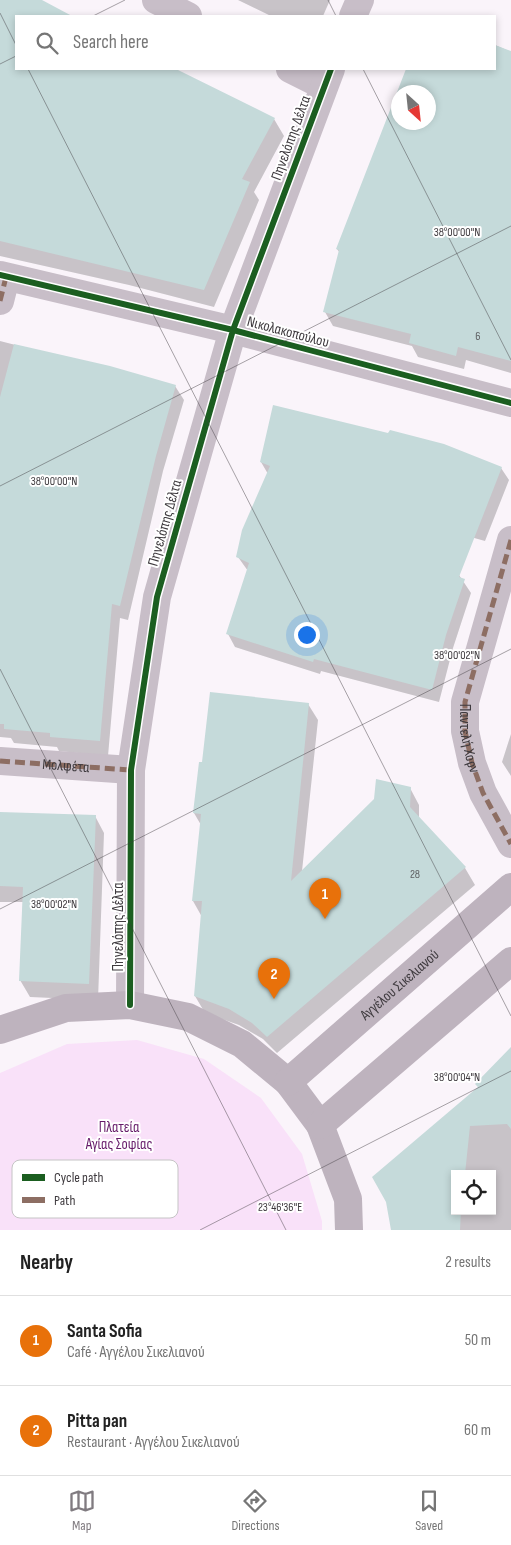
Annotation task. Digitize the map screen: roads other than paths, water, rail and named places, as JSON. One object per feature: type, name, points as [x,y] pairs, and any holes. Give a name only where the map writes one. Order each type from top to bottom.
[{"type":"street","points":[[156,0],[186,15]]},
{"type":"street","points":[[354,15],[360,0]]},
{"type":"street","points":[[295,70],[327,77]]},
{"type":"street","name":"Πηνελόπης Δέλτα","points":[[130,1005],[131,770],[157,597],[233,330],[327,77]]},
{"type":"street","name":"Νικολακοπούλου","points":[[2,284],[233,330],[511,403]]},
{"type":"street","name":"Παντελή Χορν","points":[[511,540],[465,702],[465,731],[472,763],[483,793],[511,844]]},
{"type":"street","name":"Μολφέτα","points":[[0,760],[131,770]]},
{"type":"street","name":"Αγγέλου Σικελιανού","points":[[288,1082],[511,887]]},
{"type":"street","points":[[320,1125],[511,961]]},
{"type":"street","points":[[0,1030],[66,1008],[130,1005],[188,1017],[242,1044],[288,1082],[320,1125],[348,1199],[349,1230]]},
{"type":"place","name":"Santa Sofia","points":[[325,919]]},
{"type":"place","name":"Pitta pan","points":[[274,999]]},
{"type":"park label","name":"Πλατεία Αγίας Σοφίας","points":[[119,1136]]}]
